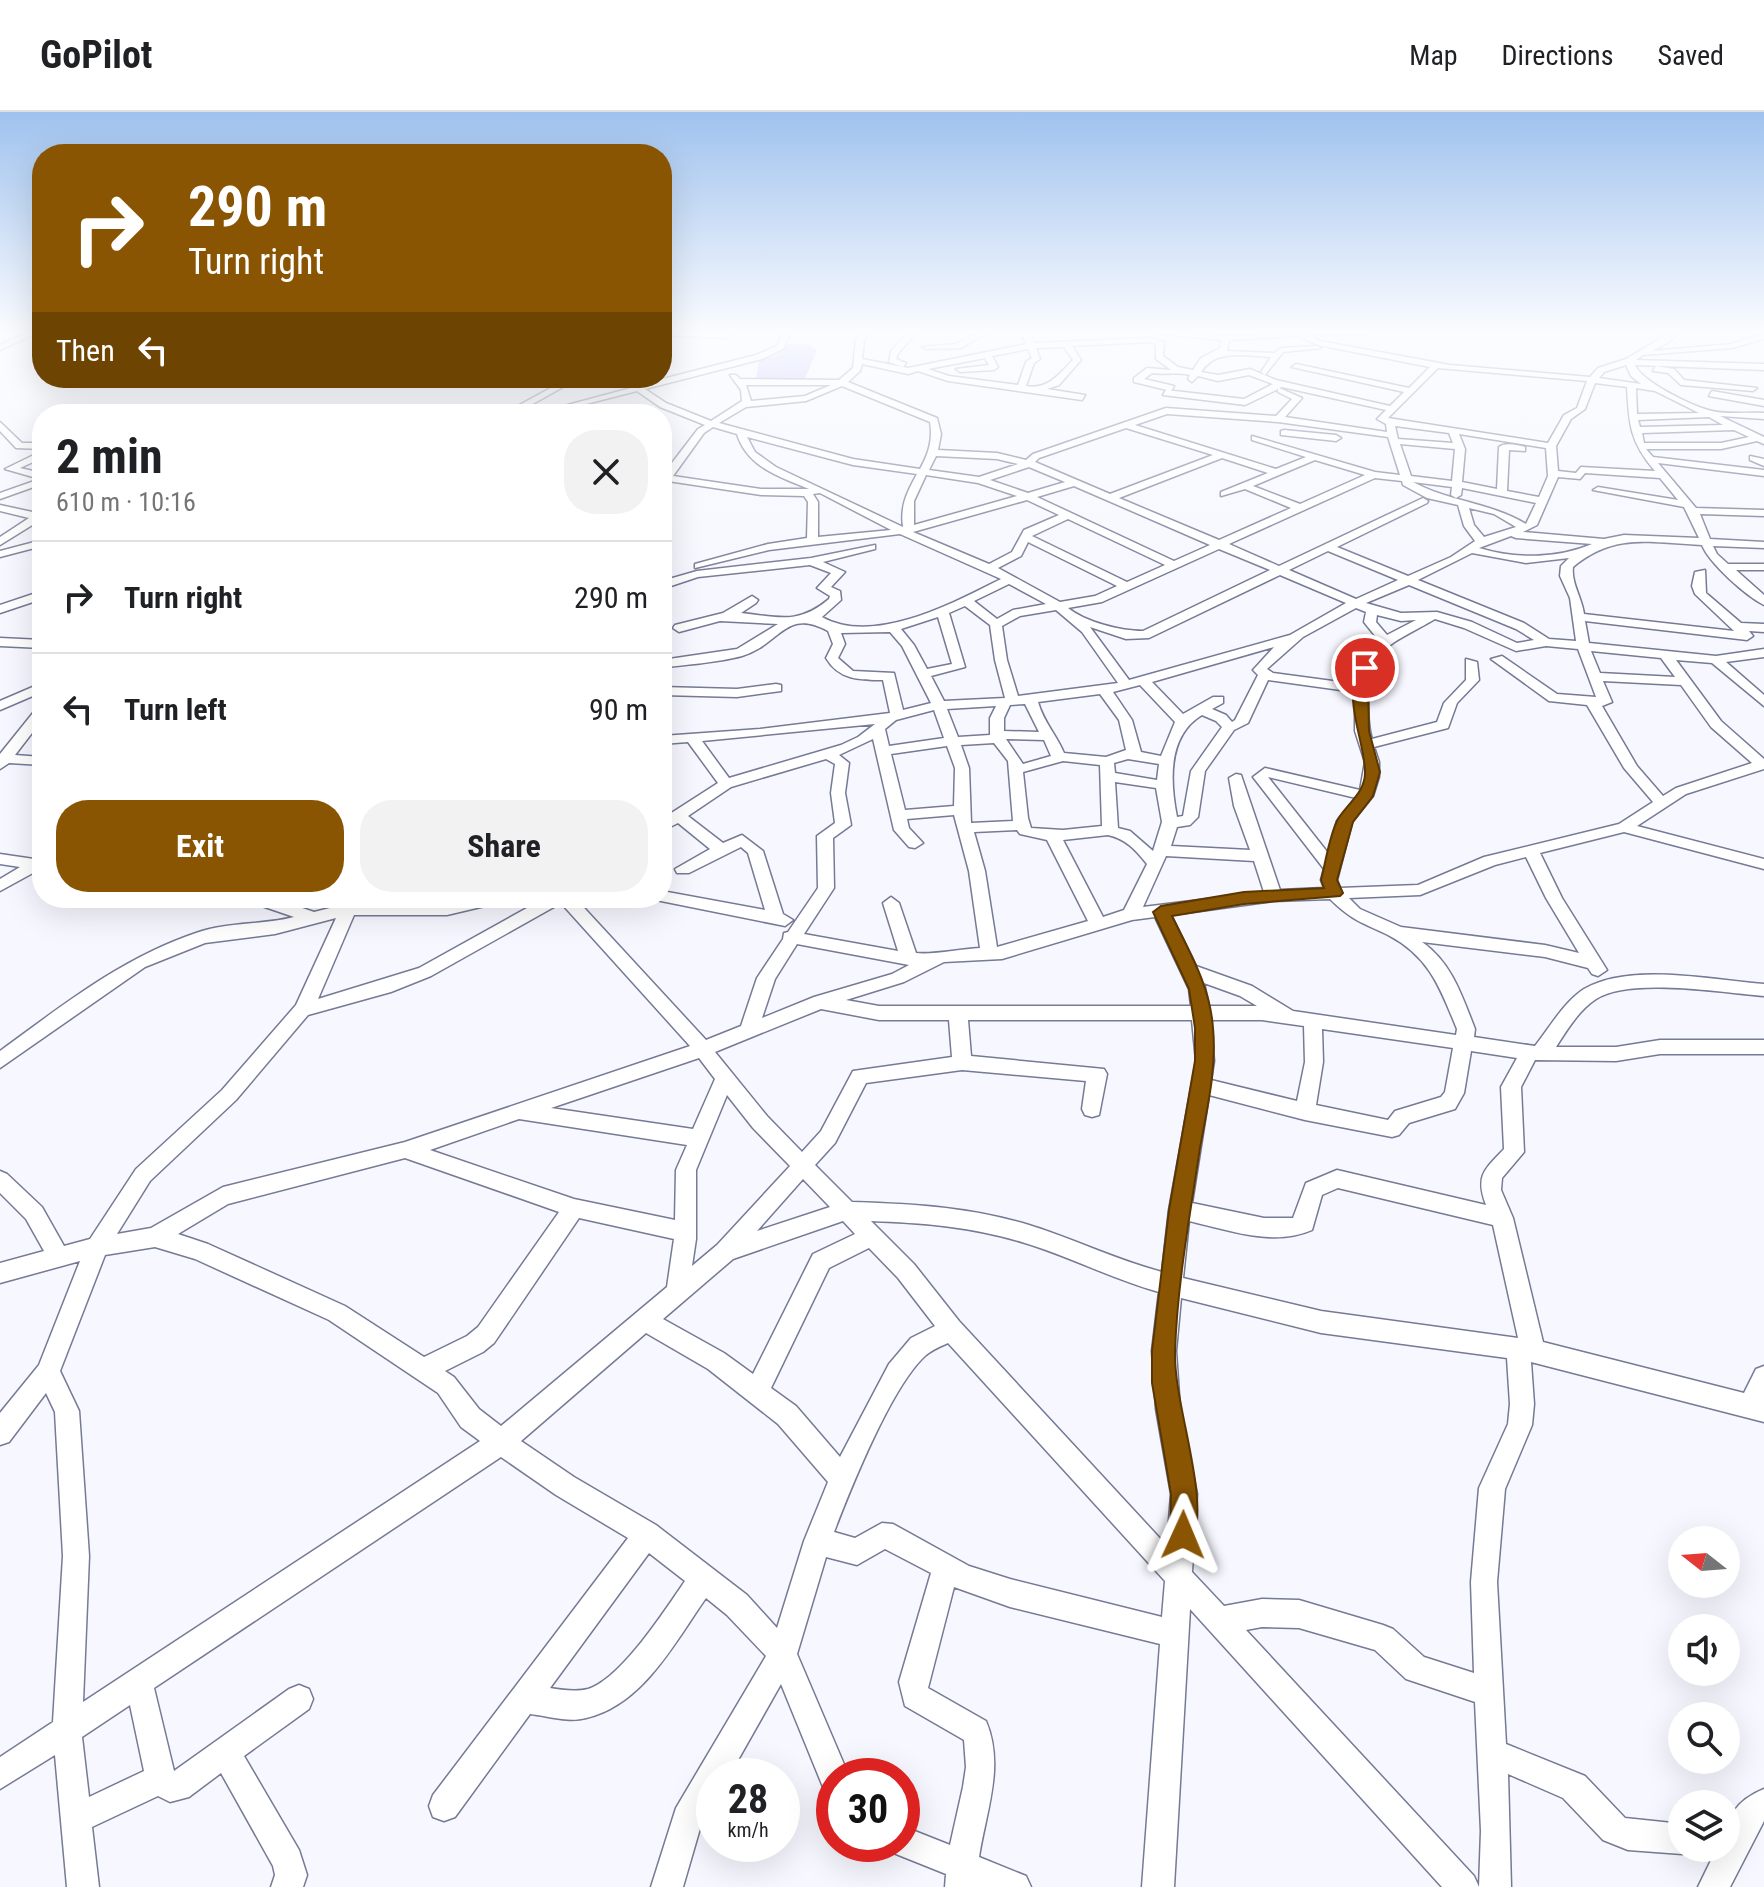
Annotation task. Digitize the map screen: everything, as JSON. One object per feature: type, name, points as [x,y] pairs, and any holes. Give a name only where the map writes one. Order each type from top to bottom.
[{"type":"street","points":[[687,415],[853,462],[980,480],[1026,496],[1174,565]]},
{"type":"street","points":[[672,471],[699,433],[727,415]]},
{"type":"street","points":[[682,577],[811,561],[884,543],[900,530],[905,507],[932,453],[937,430],[934,420],[921,415]]},
{"type":"street","points":[[980,480],[1027,464],[1036,456],[1155,415]]},
{"type":"street","points":[[1216,415],[1278,419],[1392,438],[1456,439],[1487,432],[1498,438],[1552,450]]},
{"type":"street","points":[[1278,419],[1282,415]]},
{"type":"street","points":[[1386,415],[1382,419],[1390,423],[1456,439],[1504,447],[1552,450]]},
{"type":"street","points":[[672,740],[895,716],[939,705],[1010,701],[1103,689],[1296,637],[1402,580],[1456,558],[1482,542],[1525,528],[1537,519],[1553,473],[1552,450],[1571,415]]},
{"type":"street","points":[[1688,415],[1633,417],[1640,446],[1691,508],[1705,543],[1723,567],[1757,589],[1764,601]]},
{"type":"street","points":[[1711,415],[1761,440]]},
{"type":"street","points":[[1732,415],[1764,416]]},
{"type":"street","points":[[1390,423],[1392,438],[1404,460],[1406,478],[1418,490],[1498,512],[1525,528]]},
{"type":"street","points":[[0,425],[19,446],[32,446]]},
{"type":"street","points":[[1129,426],[1276,472]]},
{"type":"street","points":[[1636,430],[1734,427]]},
{"type":"street","points":[[741,432],[743,444],[763,463],[900,530],[989,568],[1066,612],[1126,635],[1145,635],[1423,501]]},
{"type":"street","points":[[1284,433],[1374,444]]},
{"type":"street","points":[[1255,438],[1374,475],[1456,484],[1543,501]]},
{"type":"street","points":[[1225,494],[1276,472],[1321,458],[1331,438]]},
{"type":"street","points":[[1456,439],[1456,484],[1460,503],[1469,526],[1482,542]]},
{"type":"street","points":[[1640,446],[1721,446],[1761,440]]},
{"type":"street","points":[[1502,494],[1504,447]]},
{"type":"street","points":[[1343,464],[1347,452]]},
{"type":"street","points":[[932,453],[1001,456],[1027,464],[1112,497],[1372,610],[1401,617],[1433,615],[1468,625],[1516,647],[1546,642],[1716,660],[1764,651]]},
{"type":"street","points":[[1112,497],[1222,455]]},
{"type":"street","points":[[672,456],[683,459]]},
{"type":"street","points":[[1753,458],[1764,463]]},
{"type":"street","points":[[32,459],[10,469],[32,476]]},
{"type":"street","points":[[1654,460],[1764,473]]},
{"type":"street","points":[[1553,473],[1580,476],[1581,470],[1663,475]]},
{"type":"street","points":[[996,624],[1017,613],[1066,612],[1374,475]]},
{"type":"street","points":[[672,481],[729,489],[807,493],[821,490]]},
{"type":"street","points":[[672,581],[706,563],[768,547],[812,541],[857,540],[958,518],[1076,482]]},
{"type":"street","points":[[0,496],[32,483]]},
{"type":"street","points":[[1245,486],[1300,508]]},
{"type":"street","points":[[1598,490],[1691,508],[1764,513]]},
{"type":"street","points":[[807,493],[813,502],[812,541]]},
{"type":"street","points":[[0,508],[32,514]]},
{"type":"street","points":[[989,568],[1017,554],[1024,536],[1033,528],[1067,516]]},
{"type":"street","points":[[0,548],[32,522]]},
{"type":"street","points":[[1505,534],[1603,542],[1641,537],[1764,545]]},
{"type":"street","points":[[1024,536],[1126,586]]},
{"type":"street","points":[[0,548],[32,542]]},
{"type":"street","points":[[1497,659],[1552,697],[1605,702],[1583,647],[1576,598],[1565,570],[1585,551],[1603,542]]},
{"type":"street","points":[[768,547],[771,567]]},
{"type":"street","points":[[1327,547],[1520,626],[1546,642]]},
{"type":"street","points":[[1470,549],[1496,558],[1514,560],[1585,551]]},
{"type":"street","points":[[811,561],[839,572],[823,586],[836,594],[835,600],[814,618]]},
{"type":"street","points":[[1723,567],[1764,567]]},
{"type":"street","points":[[1701,572],[1698,586],[1701,594],[1764,651]]},
{"type":"street","points":[[727,616],[784,621],[814,618],[834,629],[893,628],[966,601],[1010,579]]},
{"type":"street","points":[[0,609],[32,598]]},
{"type":"street","points":[[679,628],[727,616],[752,600]]},
{"type":"street","points":[[966,601],[996,624],[1010,701]]},
{"type":"street","points":[[1372,610],[1370,622],[1386,642]]},
{"type":"street","points":[[922,674],[959,667],[942,611]]},
{"type":"street","points":[[1066,612],[1092,636],[1126,685]]},
{"type":"street","points":[[1201,1085],[1305,1112],[1392,1129],[1402,1117],[1448,1103],[1454,1093],[1466,1029],[1444,975],[1427,954],[1398,933],[1354,913],[1334,893],[1329,880],[1345,821],[1366,796],[1373,772],[1365,745],[1361,689],[1366,662],[1386,642],[1433,615]]},
{"type":"street","points":[[1578,617],[1742,631],[1764,628]]},
{"type":"street","points":[[672,662],[741,652],[785,625],[784,621]]},
{"type":"street","points":[[1658,624],[1667,654],[1682,681],[1731,740],[1762,764]]},
{"type":"street","points":[[893,628],[908,645],[939,705],[962,768],[962,810],[977,871],[990,955]]},
{"type":"street","points":[[834,629],[839,644],[832,658],[835,665],[852,674],[889,676],[895,716]]},
{"type":"street","points":[[1296,637],[1261,667],[1259,673],[1361,689]]},
{"type":"street","points":[[0,642],[32,644]]},
{"type":"street","points":[[1716,660],[1764,702]]},
{"type":"street","points":[[1365,745],[1443,725],[1450,703],[1472,683],[1474,674],[1471,662]]},
{"type":"street","points":[[1170,822],[1185,822],[1190,817],[1198,771],[1229,727],[1241,723],[1264,675]]},
{"type":"street","points":[[1597,677],[1682,681]]},
{"type":"street","points":[[1143,680],[1182,721]]},
{"type":"street","points":[[672,690],[737,693],[776,688]]},
{"type":"street","points":[[1103,689],[1123,712],[1132,733],[1134,757]]},
{"type":"street","points":[[0,706],[32,692]]},
{"type":"street","points":[[1031,698],[1041,726],[1051,736],[1059,758]]},
{"type":"street","points":[[1010,701],[996,719],[998,737],[1001,749],[1014,759],[1022,825],[1028,832],[1053,836],[1110,831],[1136,839],[1158,857],[1260,856]]},
{"type":"street","points":[[1592,701],[1631,768],[1660,801]]},
{"type":"street","points":[[1131,914],[1158,857],[1170,822],[1163,785],[1165,761],[1182,721],[1210,705],[1229,727]]},
{"type":"street","points":[[672,821],[726,784],[829,754],[863,740],[895,716]]},
{"type":"street","points":[[1,760],[32,723]]},
{"type":"street","points":[[878,729],[902,830],[915,843]]},
{"type":"street","points":[[885,751],[953,741],[1051,736]]},
{"type":"street","points":[[693,739],[726,784]]},
{"type":"street","points":[[749,1031],[762,988],[795,931],[826,888],[825,836],[843,825],[838,793],[842,763],[829,754]]},
{"type":"street","points":[[1108,768],[1128,754],[1165,761]]},
{"type":"street","points":[[1016,770],[1059,758],[1108,768],[1163,785]]},
{"type":"street","points":[[1,760],[32,761]]},
{"type":"street","points":[[0,1273],[97,1247],[155,1237],[223,1196],[405,1150],[703,1049],[820,1002],[898,978],[948,955],[990,955],[1131,914],[1274,896],[1420,890],[1490,861],[1624,827],[1660,801],[1762,764]]},
{"type":"street","points":[[1108,768],[1110,831]]},
{"type":"street","points":[[1331,867],[1260,777],[1265,772],[1366,796]]},
{"type":"street","points":[[1236,778],[1242,806],[1274,896]]},
{"type":"street","points":[[900,815],[962,810]]},
{"type":"street","points":[[680,817],[720,849]]},
{"type":"street","points":[[965,828],[1022,825]]},
{"type":"street","points":[[1624,827],[1764,864]]},
{"type":"street","points":[[1053,836],[1097,922]]},
{"type":"street","points":[[683,869],[742,840],[750,844],[776,918]]},
{"type":"street","points":[[1531,850],[1554,898],[1606,986]]},
{"type":"street","points":[[0,859],[32,863]]},
{"type":"street","points":[[0,886],[32,868]]},
{"type":"street","points":[[672,898],[776,918],[795,931],[909,959],[930,961]]},
{"type":"street","points":[[891,903],[909,959]]},
{"type":"street","points":[[286,908],[315,918]]},
{"type":"street","points":[[2,1056],[112,979],[167,950],[221,932],[275,928],[339,908]]},
{"type":"street","points":[[0,1433],[48,1372],[97,1247],[152,1166],[229,1095],[302,1010],[319,980],[349,908]]},
{"type":"street","points":[[431,908],[451,908]]},
{"type":"street","points":[[302,1010],[385,987],[425,972],[540,908]]},
{"type":"street","points":[[576,908],[625,959],[703,1049],[724,1079],[803,1167],[906,1271],[951,1329],[1463,1887]]},
{"type":"street","points":[[1158,1887],[1184,1494],[1164,1383],[1164,1351],[1180,1210],[1205,1061],[1203,1014],[1198,989],[1161,912]]},
{"type":"street","points":[[1398,933],[1545,951],[1594,963]]},
{"type":"street","points":[[1190,971],[1246,991],[1288,1017]]},
{"type":"street","points":[[1495,1887],[1484,1582],[1492,1488],[1520,1425],[1525,1351],[1502,1218],[1491,1190],[1492,1175],[1514,1152],[1511,1087],[1534,1053],[1575,1008],[1606,986],[1673,982],[1764,990]]},
{"type":"street","points":[[820,1002],[879,1013],[1288,1017],[1534,1053],[1616,1054],[1660,1047],[1764,1047]]},
{"type":"street","points":[[958,1012],[962,1063]]},
{"type":"street","points":[[1305,1112],[1314,1062],[1313,1021]]},
{"type":"street","points":[[0,1774],[501,1442],[725,1252],[803,1167],[840,1120],[860,1076],[962,1063],[1097,1074],[1092,1109]]},
{"type":"street","points":[[678,1291],[685,1232],[683,1185],[698,1138],[724,1079]]},
{"type":"street","points":[[518,1111],[698,1138]]},
{"type":"street","points":[[405,1150],[574,1208],[685,1232]]},
{"type":"street","points":[[1180,1210],[1275,1229],[1297,1228],[1304,1223],[1313,1189],[1337,1179],[1502,1218]]},
{"type":"street","points":[[0,1180],[34,1213],[59,1257]]},
{"type":"street","points":[[422,1370],[486,1335],[574,1208]]},
{"type":"street","points":[[725,1252],[847,1211],[948,1215],[1028,1234],[1119,1271],[1321,1322],[1525,1351],[1757,1408],[1764,1377]]},
{"type":"street","points":[[757,1391],[821,1261],[872,1236]]},
{"type":"street","points":[[155,1237],[200,1251],[337,1313],[446,1385],[470,1418],[501,1442],[565,1486],[647,1534],[737,1605],[783,1654],[826,1758]]},
{"type":"street","points":[[644,1320],[716,1361],[787,1415],[842,1479]]},
{"type":"street","points":[[667,1887],[687,1819],[783,1654],[817,1541],[842,1479],[905,1360],[919,1346],[951,1329]]},
{"type":"street","points":[[48,1372],[67,1411],[76,1556],[67,1731],[83,1887]]},
{"type":"street","points":[[444,1806],[647,1534]]},
{"type":"street","points":[[817,1541],[857,1552],[882,1536],[893,1537],[946,1567],[1010,1593],[1175,1634]]},
{"type":"street","points":[[946,1567],[913,1682],[915,1696],[924,1704],[976,1731],[980,1743],[981,1762],[960,1876]]},
{"type":"street","points":[[524,1699],[587,1704],[610,1691],[630,1676],[703,1579]]},
{"type":"street","points":[[1218,1621],[1262,1613],[1299,1614],[1383,1639],[1416,1669],[1487,1691]]},
{"type":"street","points":[[139,1683],[161,1779],[170,1787],[178,1786],[299,1699]]},
{"type":"street","points":[[225,1752],[288,1861],[291,1875],[287,1887]]},
{"type":"street","points":[[1491,1752],[1574,1787],[1614,1829],[1628,1835],[1668,1838]]},
{"type":"street","points":[[76,1819],[161,1779]]},
{"type":"street","points":[[1740,1827],[1751,1811],[1764,1804]]},
{"type":"street","points":[[920,1852],[960,1876],[1015,1887]]},
{"type":"street","points":[[1714,1887],[1723,1862]]},
{"type":"route","points":[[1183,1535],[1184,1494],[1164,1383],[1164,1351],[1190,1139],[1205,1061],[1204,1028],[1195,980],[1161,912],[1244,898],[1334,893],[1329,880],[1345,821],[1366,796],[1373,772],[1362,731],[1361,678],[1365,668]]}]
